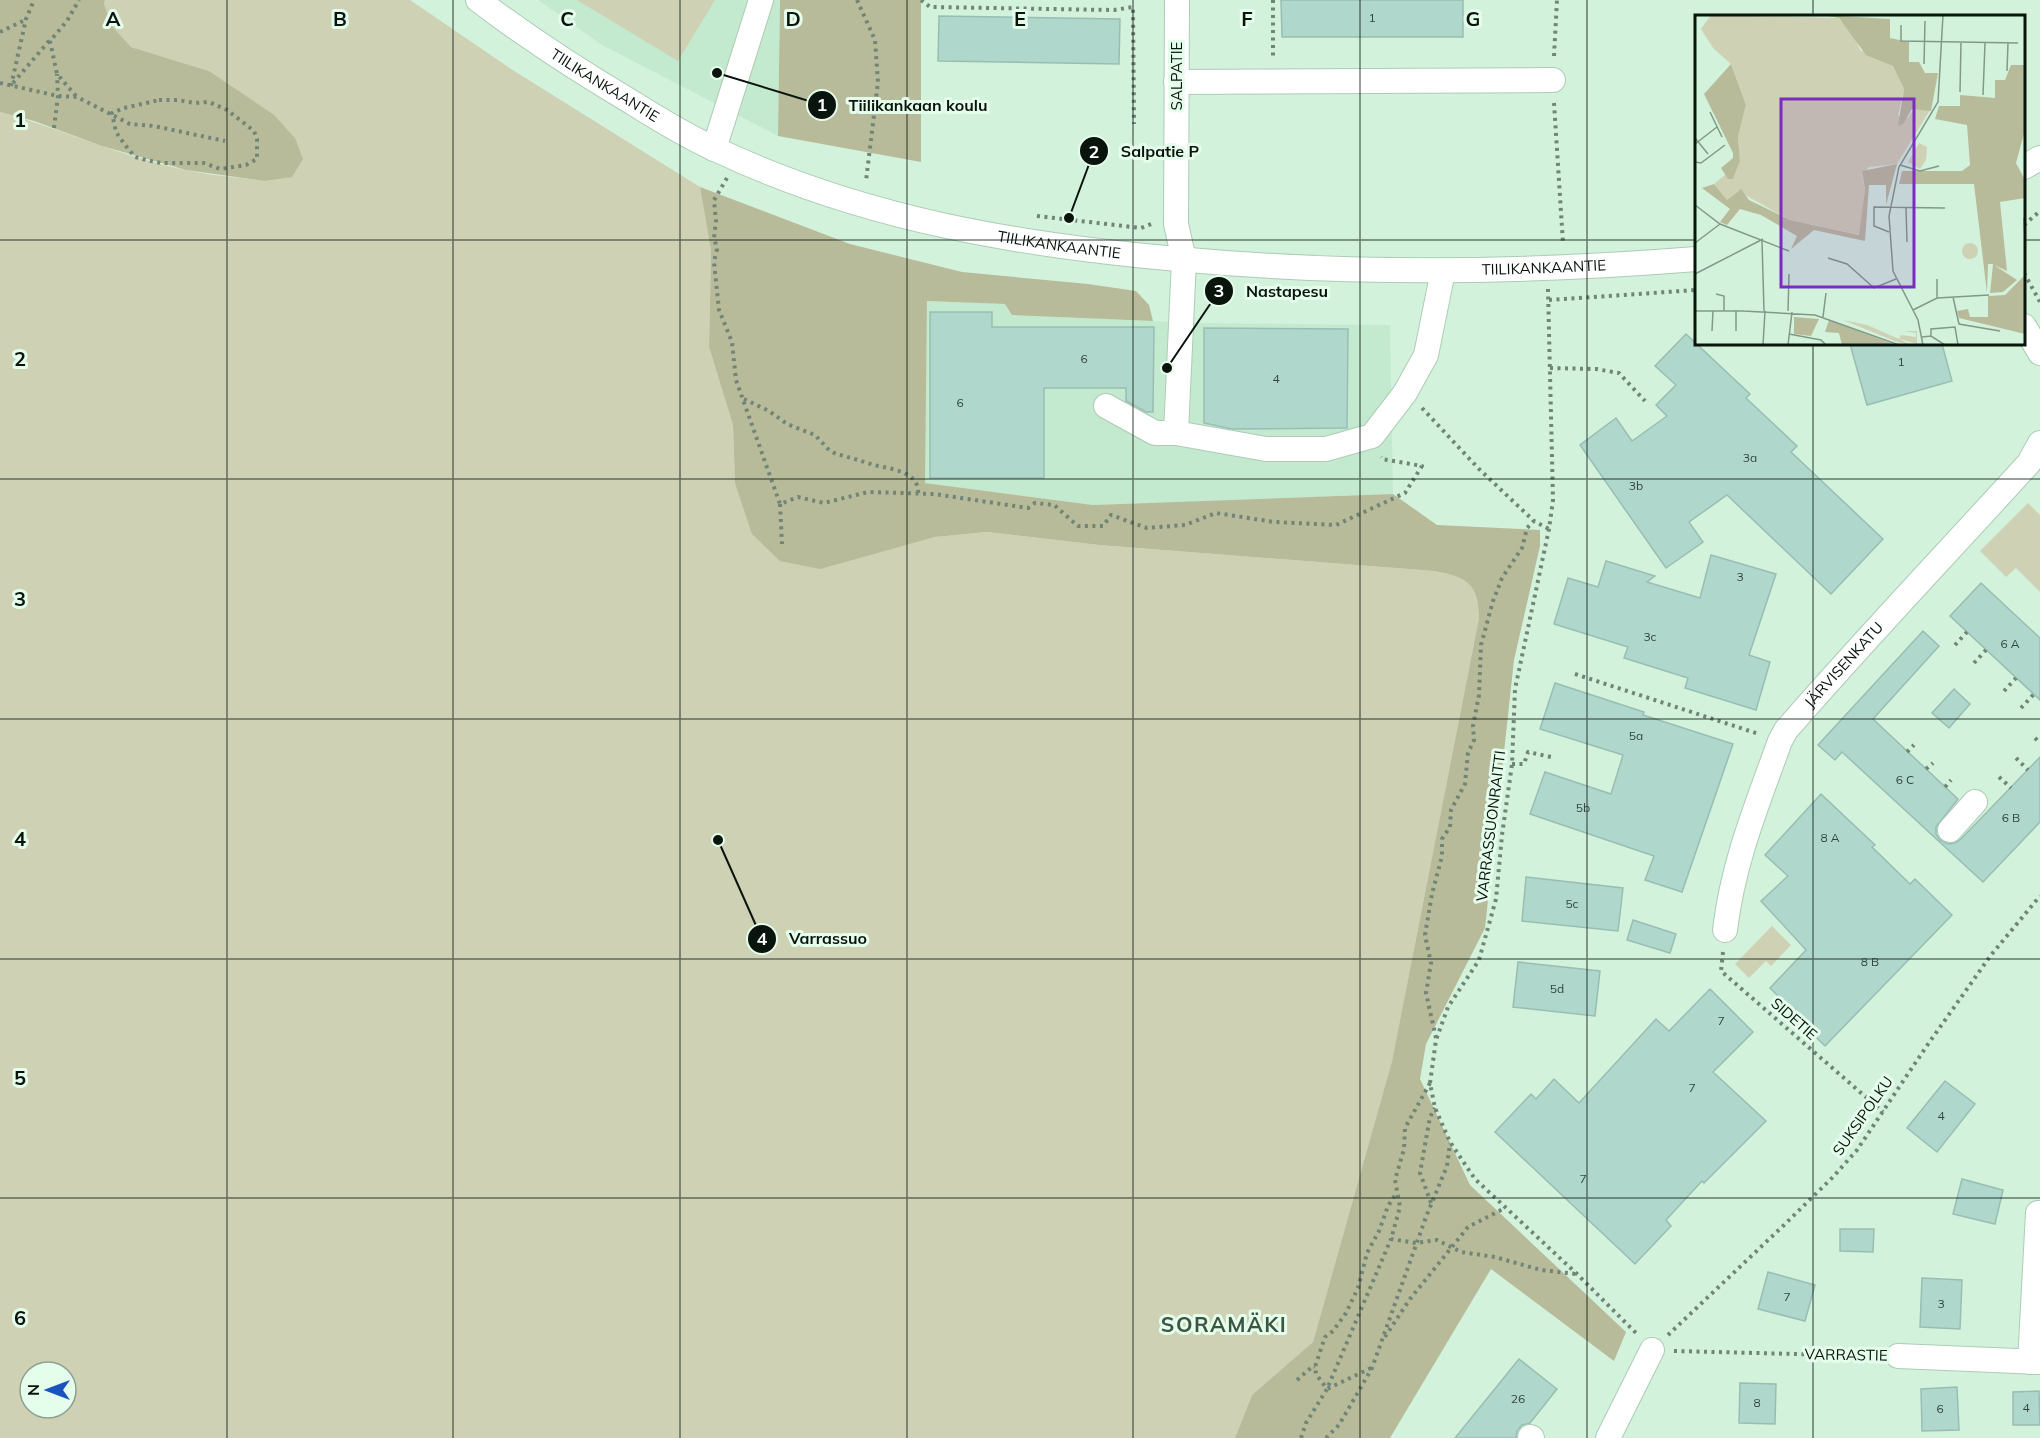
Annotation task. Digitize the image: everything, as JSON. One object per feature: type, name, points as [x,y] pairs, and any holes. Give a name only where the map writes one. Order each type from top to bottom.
[{"type":"street","name":"TIILIKANKAANTIE","points":[[478,0],[567,64],[714,149],[811,189],[884,211],[950,227],[1039,244],[1098,252],[1299,268],[1443,271],[1545,257],[1695,259]]},
{"type":"street","points":[[714,149],[761,0]]},
{"type":"street","name":"SALPATIE","points":[[1176,433],[1184,260],[1176,224],[1177,0]]},
{"type":"street","points":[[1176,82],[1553,81]]},
{"type":"street","points":[[2025,166],[2040,158]]},
{"type":"street","points":[[1106,406],[1155,433],[1176,433],[1266,449],[1326,449],[1372,436],[1405,393],[1426,355],[1443,271]]},
{"type":"street","points":[[2025,328],[2040,353]]},
{"type":"street","name":"JÄRVISENKATU","points":[[1725,930],[1728,903],[1739,855],[1786,730],[1843,663],[1906,598],[2029,463],[2040,443]]},
{"type":"street","points":[[1950,830],[1975,802]]},
{"type":"street","points":[[2035,1362],[2038,1213]]},
{"type":"street","points":[[1608,1438],[1652,1350]]},
{"type":"street","name":"VARRASTIE","points":[[1898,1356],[2035,1362]]},
{"type":"path","points":[[11,86],[26,19],[34,0]]},
{"type":"path","points":[[11,86],[67,21],[79,0]]},
{"type":"path","points":[[857,0],[875,40],[878,82],[865,187]]},
{"type":"path","points":[[921,0],[930,7],[1114,10],[1133,7],[1134,124]]},
{"type":"path","points":[[1273,0],[1273,82]]},
{"type":"path","points":[[1545,257],[1563,243],[1553,81],[1557,0]]},
{"type":"path","points":[[0,32],[26,19]]},
{"type":"path","points":[[50,41],[57,74],[58,96],[54,128]]},
{"type":"path","points":[[57,74],[77,97]]},
{"type":"path","points":[[0,83],[58,96],[77,97],[130,124],[154,126],[225,141]]},
{"type":"path","points":[[159,100],[215,104],[243,120],[254,131],[257,139],[257,159],[246,165],[219,169],[204,163],[161,164],[135,157],[116,132],[112,113],[159,100]]},
{"type":"path","points":[[737,160],[714,200],[716,221],[714,238],[717,249],[714,262],[719,310],[732,342],[736,380],[780,504],[782,544]]},
{"type":"path","points":[[2025,224],[2040,211]]},
{"type":"path","points":[[1034,216],[1069,218],[1141,228],[1153,223],[1176,224]]},
{"type":"path","name":"VARRASSUONRAITTI","points":[[1545,257],[1549,300],[1553,500],[1549,529],[1515,689],[1512,764],[1496,899],[1479,960],[1448,1007],[1436,1040],[1430,1083],[1435,1108],[1450,1142],[1475,1179],[1577,1274],[1652,1350]]},
{"type":"path","points":[[2025,275],[2040,302]]},
{"type":"path","points":[[1549,300],[1695,290]]},
{"type":"path","points":[[1550,368],[1596,369],[1619,373],[1645,401]]},
{"type":"path","points":[[1405,393],[1479,469],[1534,521],[1549,529]]},
{"type":"path","points":[[743,399],[769,411],[787,424],[815,435],[836,454],[889,467],[910,476],[916,483],[918,494]]},
{"type":"path","points":[[780,504],[798,497],[824,503],[868,492],[934,494],[1028,508],[1035,503],[1054,505],[1078,526],[1103,526],[1111,514],[1147,528],[1185,525],[1216,513],[1274,522],[1336,525],[1405,493],[1422,466],[1382,459],[1372,436]]},
{"type":"path","points":[[1436,1040],[1426,993],[1431,963],[1425,935],[1442,856],[1442,839],[1450,827],[1451,810],[1465,784],[1468,753],[1474,740],[1473,726],[1479,695],[1481,645],[1493,601],[1503,578],[1522,548],[1527,528],[1534,521]]},
{"type":"path","points":[[1955,645],[1967,632]]},
{"type":"path","points":[[1974,663],[1986,650]]},
{"type":"path","points":[[1575,674],[1780,741]]},
{"type":"path","points":[[2004,691],[2016,678]]},
{"type":"path","points":[[2021,708],[2034,694]]},
{"type":"path","points":[[2035,738],[2040,743]]},
{"type":"path","points":[[1907,752],[1914,745]]},
{"type":"path","points":[[1512,764],[1524,764],[1528,752],[1551,757]]},
{"type":"path","points":[[2016,758],[2028,770]]},
{"type":"path","points":[[1926,769],[1933,763]]},
{"type":"path","points":[[1999,777],[2011,788]]},
{"type":"path","points":[[1945,787],[1951,780]]},
{"type":"path","name":"SUKSIPOLKU","points":[[1652,1350],[1833,1177],[1857,1150],[1990,955],[2040,896]]},
{"type":"path","name":"SIDETIE","points":[[1725,930],[1721,971],[1883,1112]]},
{"type":"path","points":[[1301,1438],[1306,1423],[1327,1389],[1391,1239],[1400,1207],[1395,1180],[1404,1149],[1405,1128],[1430,1083]]},
{"type":"path","points":[[1431,1203],[1420,1173],[1430,1117],[1435,1108]]},
{"type":"path","points":[[1326,1438],[1339,1425],[1371,1368],[1382,1343],[1416,1243],[1447,1166],[1450,1142]]},
{"type":"path","points":[[1327,1389],[1316,1374],[1315,1367],[1325,1337],[1333,1331],[1354,1297],[1367,1253],[1380,1231],[1388,1206],[1398,1191]]},
{"type":"path","points":[[1382,1343],[1410,1299],[1468,1227],[1505,1208]]},
{"type":"path","points":[[1391,1239],[1416,1243],[1437,1240],[1461,1252],[1495,1257],[1541,1270],[1577,1274]]},
{"type":"path","name":"VARRASTIE","points":[[1652,1350],[1898,1356]]},
{"type":"path","points":[[1297,1380],[1313,1366],[1315,1367]]},
{"type":"path","points":[[1327,1389],[1371,1368]]},
{"type":"shaded area","points":[[0,0],[105,0],[104,4],[112,26],[131,47],[209,71],[274,115],[295,138],[303,159],[292,177],[264,181],[186,170],[102,146],[34,121],[0,112]]},
{"type":"shaded area","points":[[105,0],[410,0],[511,69],[700,187],[711,251],[709,347],[733,425],[735,483],[820,568],[935,537],[987,532],[1099,545],[1434,571],[1462,579],[1473,589],[1479,618],[1392,1061],[1313,1342],[1252,1395],[1235,1438],[0,1438],[0,112],[162,164],[205,174],[264,181],[209,71],[131,47],[112,26],[104,4]]},
{"type":"shaded area","points":[[538,0],[780,0],[778,136],[602,45]]},
{"type":"shaded area","points":[[577,0],[715,0],[678,61]]},
{"type":"shaded area","points":[[780,0],[921,0],[921,162],[778,136]]},
{"type":"shaded area","points":[[700,187],[850,244],[962,272],[1136,291],[1149,305],[1153,321],[1012,315],[1005,304],[927,301],[925,483],[1093,505],[1393,494],[1437,525],[1540,530],[1540,546],[1514,660],[1485,928],[1426,1044],[1420,1079],[1470,1185],[1626,1332],[1614,1361],[1491,1269],[1390,1438],[1235,1438],[1252,1395],[1313,1342],[1392,1061],[1479,618],[1473,589],[1462,579],[1434,571],[1099,545],[987,532],[935,537],[820,569],[780,561],[752,534],[735,483],[733,425],[709,347],[711,251]]},
{"type":"shaded area","points":[[927,301],[1005,304],[1013,315],[1203,323],[1390,325],[1393,494],[1093,505],[924,483]]},
{"type":"shaded area","points":[[2028,503],[2040,515],[2040,592],[2016,568],[2006,577],[1980,551]]},
{"type":"shaded area","points":[[1772,926],[1791,945],[1771,966],[1766,961],[1749,978],[1735,964]]},
{"type":"building","points":[[1281,0],[1463,0],[1463,37],[1282,37]]},
{"type":"building","points":[[939,16],[1120,19],[1119,64],[938,61]]},
{"type":"building","points":[[930,312],[992,312],[992,327],[1154,327],[1153,412],[1146,412],[1126,401],[1126,388],[1044,388],[1044,478],[930,478]]},
{"type":"building","points":[[1204,328],[1348,329],[1347,428],[1232,429],[1204,423]]},
{"type":"building","points":[[1686,334],[1695,345],[1698,345],[1750,394],[1746,398],[1797,446],[1791,452],[1883,539],[1831,594],[1727,495],[1689,522],[1703,542],[1666,568],[1580,445],[1616,418],[1632,441],[1667,416],[1656,405],[1676,385],[1655,366]]},
{"type":"building","points":[[1850,345],[1942,345],[1952,381],[1867,405]]},
{"type":"building","points":[[1711,555],[1776,574],[1749,655],[1770,662],[1756,710],[1685,688],[1688,678],[1624,658],[1628,647],[1554,624],[1568,578],[1598,587],[1606,561],[1655,576],[1647,582],[1700,598]]},
{"type":"building","points":[[1981,583],[2040,638],[2040,700],[1950,616]]},
{"type":"building","points":[[1923,631],[1939,646],[1873,719],[1958,799],[1936,827],[1936,834],[1940,840],[1948,844],[1960,840],[2040,757],[2040,822],[1983,882],[1842,752],[1835,760],[1818,745]]},
{"type":"building","points":[[1555,683],[1733,744],[1682,892],[1645,880],[1654,856],[1530,814],[1545,772],[1611,794],[1623,755],[1540,729]]},
{"type":"building","points":[[1954,689],[1970,704],[1949,728],[1932,713]]},
{"type":"building","points":[[1821,794],[1875,845],[1872,847],[1910,884],[1915,879],[1952,915],[1825,1046],[1788,1010],[1790,1008],[1770,988],[1806,950],[1761,901],[1788,876],[1765,855]]},
{"type":"building","points":[[1526,877],[1623,888],[1618,931],[1522,921]]},
{"type":"building","points":[[1633,920],[1676,934],[1670,953],[1627,940]]},
{"type":"building","points":[[1518,962],[1600,971],[1595,1016],[1513,1007]]},
{"type":"building","points":[[1710,989],[1753,1032],[1713,1072],[1766,1121],[1704,1183],[1702,1181],[1666,1220],[1671,1226],[1635,1264],[1495,1132],[1531,1094],[1536,1099],[1554,1079],[1579,1103],[1656,1019],[1669,1031]]},
{"type":"building","points":[[1945,1081],[1975,1104],[1937,1152],[1907,1128]]},
{"type":"building","points":[[1962,1179],[2003,1190],[1995,1224],[1953,1214]]},
{"type":"building","points":[[1840,1229],[1874,1229],[1873,1252],[1840,1251]]},
{"type":"building","points":[[1768,1272],[1815,1285],[1805,1321],[1758,1309]]},
{"type":"building","points":[[1922,1278],[1962,1280],[1960,1329],[1920,1327]]},
{"type":"building","points":[[1519,1359],[1557,1389],[1530,1423],[1522,1425],[1517,1431],[1516,1438],[1455,1438]]},
{"type":"building","points":[[1740,1383],[1776,1384],[1775,1424],[1739,1423]]},
{"type":"building","points":[[1957,1387],[1959,1430],[1922,1431],[1921,1389]]},
{"type":"building","points":[[2039,1391],[2040,1425],[2013,1425],[2013,1392]]},
{"type":"place","name":"Tiilikankaan koulu","points":[[717,73]]},
{"type":"place","name":"Salpatie P","points":[[1069,218]]},
{"type":"place","name":"Nastapesu","points":[[1167,368]]},
{"type":"place","name":"Varrassuo","points":[[718,840]]},
{"type":"district","name":"SORAMÄKI","points":[[1224,1325]]}]
